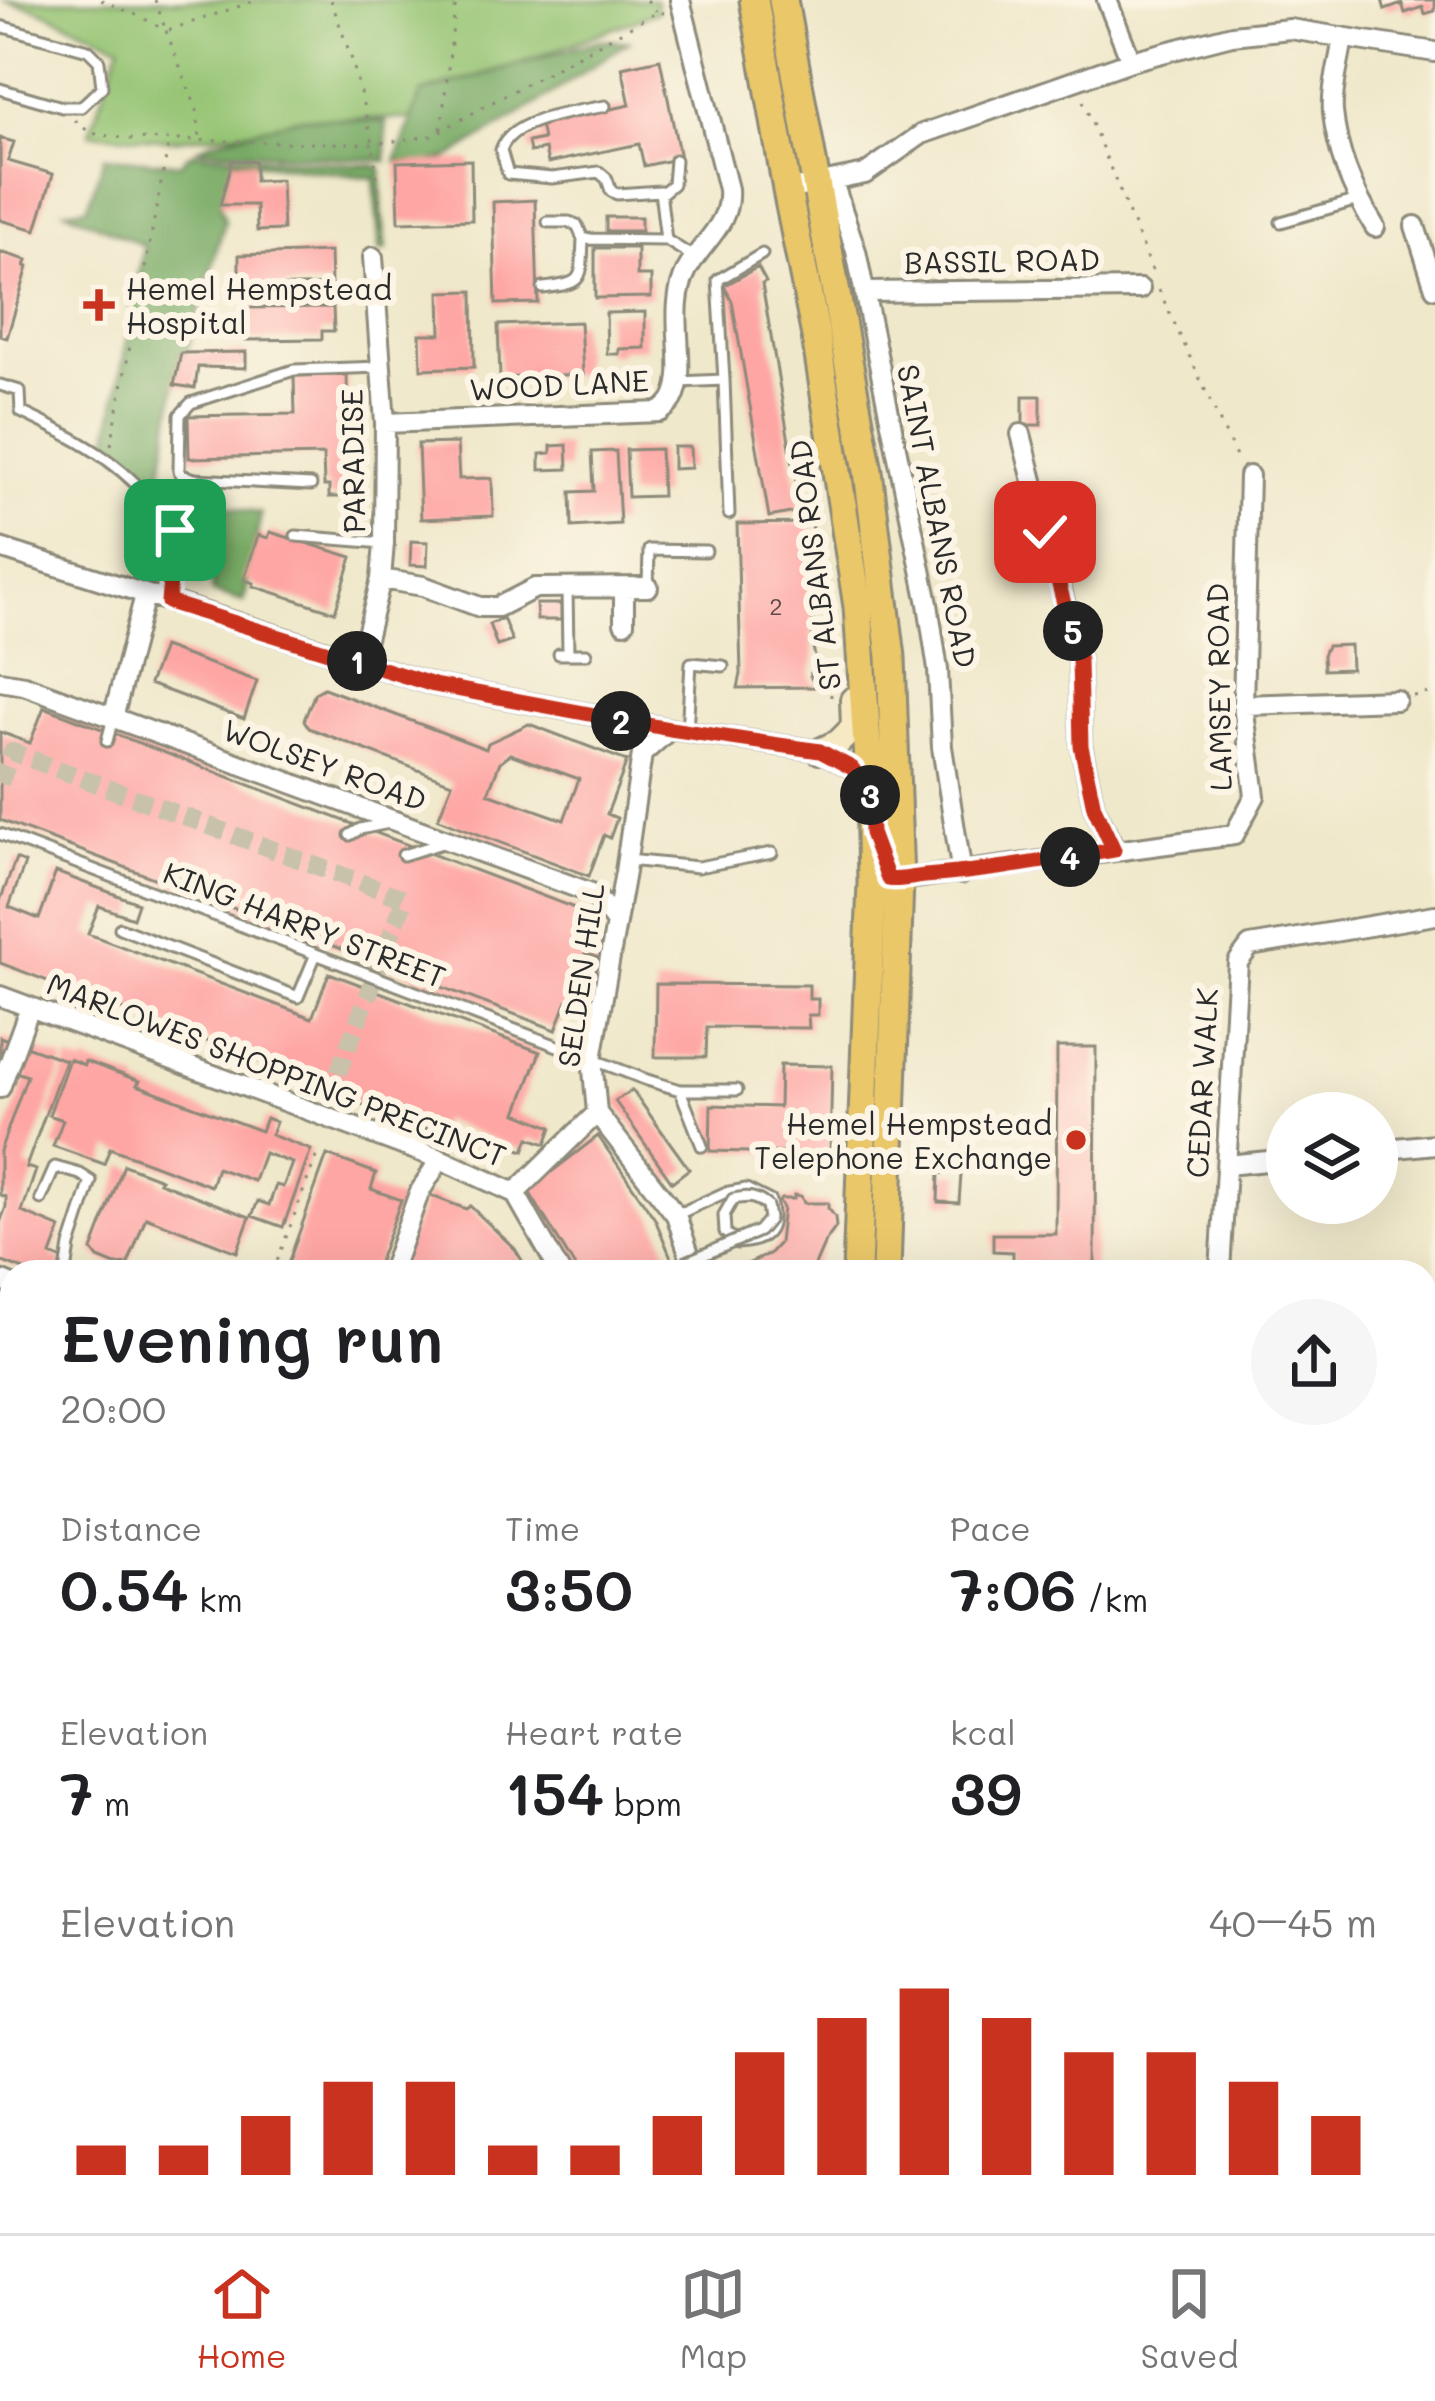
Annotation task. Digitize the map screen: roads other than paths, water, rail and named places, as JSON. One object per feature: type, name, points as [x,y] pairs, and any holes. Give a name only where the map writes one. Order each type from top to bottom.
[{"type":"main road","name":"ST ALBANS ROAD","points":[[754,0],[831,427],[859,624],[870,791],[871,949],[857,1260]]},
{"type":"main road","name":"ST ALBANS ROAD","points":[[783,0],[825,183],[891,657],[899,880],[886,1260]]},
{"type":"main road","points":[[865,1079],[880,1034],[888,904],[899,880],[888,879],[871,833]]},
{"type":"street","points":[[1107,0],[1131,61]]},
{"type":"street","name":"WOOD LANE","points":[[385,423],[660,412],[672,402],[678,382],[677,302],[685,274],[729,204],[682,7]]},
{"type":"street","points":[[787,190],[865,174],[922,134],[1131,61],[1251,33],[1291,29],[1435,52]]},
{"type":"street","points":[[1343,38],[1333,109],[1344,166],[1375,227]]},
{"type":"street","name":"SAINT ALBANS ROAD","points":[[825,183],[856,251],[928,604],[938,670],[941,747],[962,874]]},
{"type":"street","points":[[1415,226],[1435,288]]},
{"type":"street","name":"PARADISE","points":[[360,662],[381,579],[384,543],[385,423],[373,256]]},
{"type":"street","name":"BASSIL ROAD","points":[[862,283],[1151,285]]},
{"type":"street","points":[[1021,434],[1079,660],[1081,746],[1094,807],[1114,850]]},
{"type":"street","name":"LAMSEY ROAD","points":[[962,874],[1234,835],[1255,796],[1244,705],[1249,476]]},
{"type":"street","points":[[0,548],[434,685],[622,721],[820,751],[852,768],[870,791]]},
{"type":"street","points":[[381,579],[423,586],[480,607],[497,607],[535,588],[648,587]]},
{"type":"street","points":[[624,588],[624,623]]},
{"type":"street","points":[[113,718],[145,595]]},
{"type":"street","points":[[820,751],[854,728],[851,668],[859,624]]},
{"type":"street","name":"WOLSEY ROAD","points":[[0,680],[594,894]]},
{"type":"street","points":[[1244,705],[1396,700]]},
{"type":"street","points":[[622,721],[642,754],[678,730]]},
{"type":"street","name":"SELDEN HILL","points":[[597,1113],[592,1059],[642,754]]},
{"type":"street","name":"SELDEN HILL","points":[[594,894],[626,866]]},
{"type":"street","points":[[899,880],[962,874]]},
{"type":"street","points":[[594,894],[616,923]]},
{"type":"street","name":"CEDAR WALK","points":[[1221,1260],[1238,962],[1250,946],[1435,915]]},
{"type":"street","name":"MARLOWES SHOPPING PRECINCT","points":[[0,996],[325,1107],[515,1193],[553,1260]]},
{"type":"street","points":[[0,1088],[30,1007]]},
{"type":"street","points":[[515,1193],[597,1113],[676,1215],[683,1260]]},
{"type":"street","points":[[1398,1148],[1435,1144]]},
{"type":"street","points":[[395,1260],[419,1193],[440,1159]]},
{"type":"street","points":[[1227,1165],[1266,1161]]},
{"type":"lane","points":[[0,26],[88,50],[99,61],[102,87],[81,106],[62,107],[0,89]]},
{"type":"lane","points":[[605,106],[545,118],[509,136],[501,150],[508,174],[552,178],[599,172],[617,194],[662,193]]},
{"type":"lane","points":[[662,193],[673,184],[675,160]]},
{"type":"lane","points":[[662,193],[666,240]]},
{"type":"lane","points":[[1281,222],[1358,200]]},
{"type":"lane","points":[[543,289],[572,285],[581,274],[583,239],[577,225],[548,222]]},
{"type":"lane","points":[[583,239],[666,240],[694,258]]},
{"type":"lane","points":[[729,514],[718,280],[762,254]]},
{"type":"lane","points":[[311,485],[182,475],[178,471],[179,422],[184,407],[294,370],[380,368]]},
{"type":"lane","points":[[678,382],[724,380]]},
{"type":"lane","points":[[0,386],[20,392],[21,412],[109,459],[150,495],[175,530],[168,602]]},
{"type":"lane","points":[[296,536],[384,543]]},
{"type":"lane","points":[[648,587],[649,550],[706,550]]},
{"type":"lane","points":[[567,588],[564,654],[586,654]]},
{"type":"lane","points":[[678,730],[691,663],[723,666]]},
{"type":"lane","points":[[107,741],[113,718]]},
{"type":"lane","points":[[350,835],[394,822]]},
{"type":"lane","name":"KING HARRY STREET","points":[[0,834],[680,1090],[737,1090]]},
{"type":"lane","points":[[403,855],[447,842]]},
{"type":"lane","points":[[626,866],[698,867],[772,853]]},
{"type":"lane","points":[[120,928],[298,997],[316,954]]},
{"type":"lane","points":[[680,1090],[702,1146]]},
{"type":"lane","points":[[41,1199],[55,1167],[91,1181],[67,1260]]},
{"type":"lane","points":[[676,1215],[724,1193],[746,1190],[770,1201],[774,1216],[770,1231],[754,1242],[737,1243],[735,1241],[724,1232],[724,1215],[733,1199],[758,1198],[767,1206],[769,1219],[759,1231],[735,1241],[717,1249],[700,1260]]},
{"type":"tunnel","points":[[0,783],[12,752],[405,899],[328,1099]]},
{"type":"place","name":"Hemel Hempstead Hospital","points":[[99,305]]},
{"type":"place","name":"Hemel Hempstead Telephone Exchange","points":[[1076,1140]]}]
